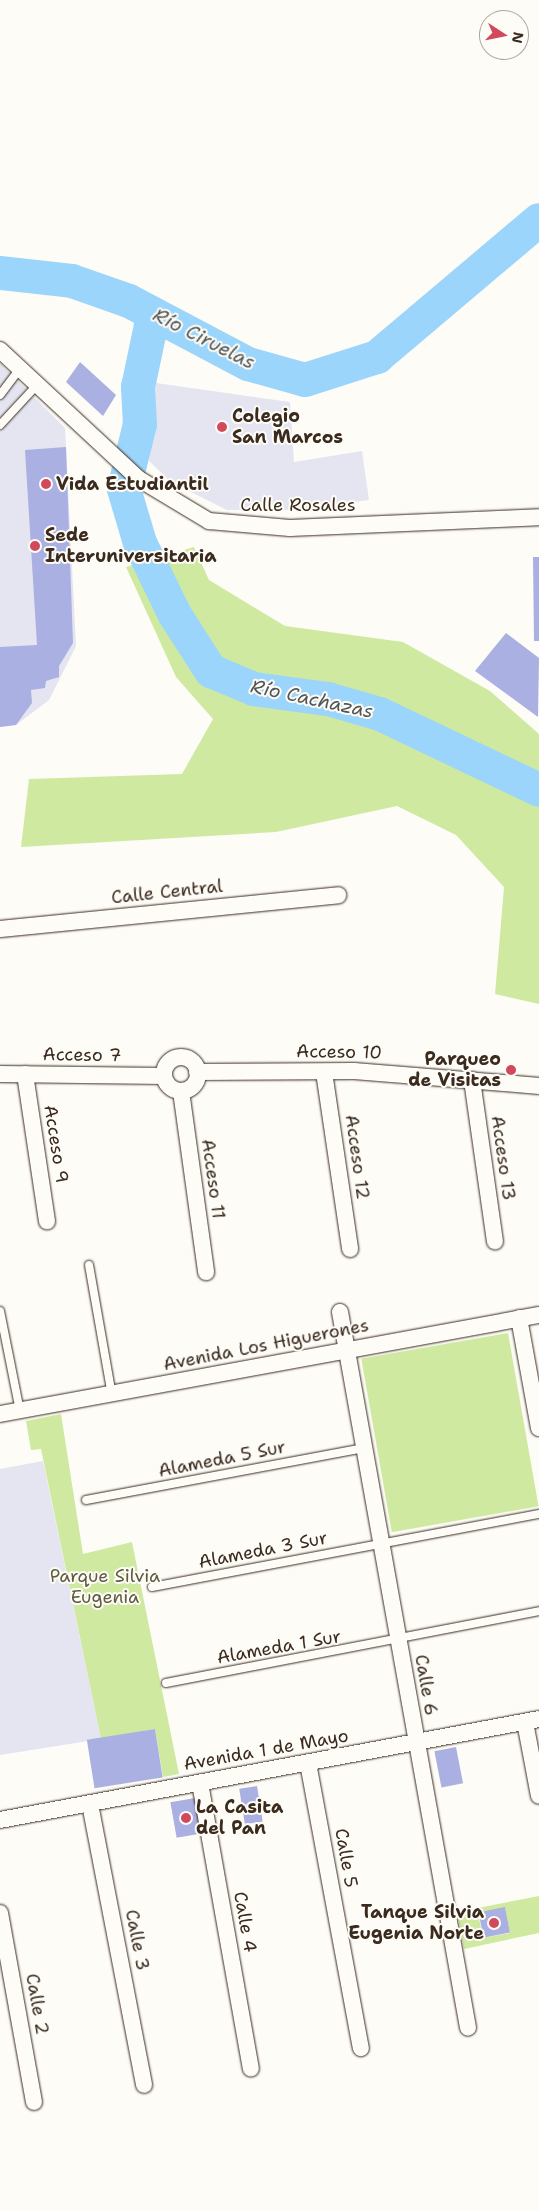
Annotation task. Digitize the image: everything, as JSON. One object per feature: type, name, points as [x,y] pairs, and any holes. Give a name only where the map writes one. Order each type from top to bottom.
[{"type":"street","name":"Calle Rosales","points":[[0,350],[139,479],[193,515],[235,526],[290,528],[539,517]]},
{"type":"street","name":"Calle Central","points":[[0,929],[338,895]]},
{"type":"street","points":[[179,1057],[193,1062],[197,1072],[195,1083],[181,1091],[172,1088],[164,1076],[166,1066],[179,1057]]},
{"type":"street","name":"Acceso 10","points":[[197,1072],[324,1072],[472,1080],[539,1086]]},
{"type":"street","name":"Acceso 12","points":[[324,1072],[350,1249]]},
{"type":"street","name":"Acceso 7","points":[[0,1074],[164,1076]]},
{"type":"street","name":"Acceso 9","points":[[25,1074],[47,1221]]},
{"type":"street","name":"Acceso 13","points":[[472,1080],[495,1241]]},
{"type":"street","name":"Acceso 11","points":[[181,1091],[206,1272]]},
{"type":"street","name":"Calle 6","points":[[340,1312],[468,2028]]},
{"type":"street","name":"Avenida Los Higuerones","points":[[0,1414],[112,1395],[347,1349],[539,1315]]},
{"type":"street","points":[[519,1318],[539,1428]]},
{"type":"street","points":[[532,1721],[539,1796]]},
{"type":"street","name":"Avenida 1 de Mayo","points":[[0,1820],[532,1721]]},
{"type":"street","name":"Calle 5","points":[[308,1763],[361,2048]]},
{"type":"street","name":"Calle 4","points":[[200,1783],[252,2068]]},
{"type":"street","name":"Calle 3","points":[[90,1804],[144,2084]]},
{"type":"street","name":"Calle 2","points":[[0,1913],[34,2102]]},
{"type":"lane","points":[[0,395],[20,368]]},
{"type":"lane","points":[[0,425],[37,385]]},
{"type":"lane","points":[[89,1265],[112,1395]]},
{"type":"lane","points":[[0,1311],[20,1411]]},
{"type":"lane","name":"Alameda 5 Sur","points":[[86,1500],[364,1448]]},
{"type":"lane","name":"Alameda 3 Sur","points":[[152,1587],[381,1542],[539,1514]]},
{"type":"lane","name":"Alameda 1 Sur","points":[[166,1683],[398,1640],[539,1611]]},
{"type":"shaded area","name":"Sede Interuniversitaria","points":[[0,363],[65,428],[76,646],[49,700],[16,725],[0,727]]},
{"type":"shaded area","name":"Colegio San Marcos","points":[[156,383],[290,402],[294,462],[362,451],[369,500],[296,510],[227,510],[171,482],[149,461]]},
{"type":"shaded area","points":[[43,1461],[101,1739],[0,1755],[0,1469]]},
{"type":"green space","points":[[194,547],[209,580],[285,626],[403,642],[490,691],[539,734],[539,1004],[495,994],[504,887],[456,835],[397,806],[276,832],[21,847],[29,779],[182,774],[213,719],[176,677],[126,567]]},
{"type":"green space","points":[[508,1333],[539,1506],[392,1532],[361,1359]]},
{"type":"green space","name":"Parque Silvia Eugenia","points":[[61,1414],[83,1554],[132,1542],[179,1774],[163,1777],[155,1729],[101,1739],[41,1449],[31,1450],[26,1421]]},
{"type":"green space","points":[[539,1896],[539,1933],[464,1949],[457,1912]],"holes":[[[505,1908],[510,1933],[483,1938],[478,1913]]]},
{"type":"building","points":[[80,362],[116,395],[103,416],[66,382]]},
{"type":"building","points":[[66,447],[73,643],[59,666],[59,677],[46,681],[45,688],[31,690],[32,703],[16,725],[0,727],[0,647],[37,645],[25,450]]},
{"type":"building","points":[[533,557],[539,557],[539,641],[534,641]]},
{"type":"building","points":[[506,633],[539,658],[538,717],[475,671]]},
{"type":"building","points":[[155,1729],[163,1777],[95,1788],[87,1740]]},
{"type":"building","points":[[456,1747],[463,1783],[441,1788],[434,1751]]},
{"type":"building","points":[[257,1786],[263,1822],[245,1824],[239,1789]]},
{"type":"building","name":"La Casita del Pan","points":[[195,1798],[201,1833],[177,1838],[170,1802]]},
{"type":"building","name":"Tanque Silvia Eugenia Norte","points":[[505,1907],[510,1933],[483,1938],[478,1912]]},
{"type":"waterway","name":"Río Ciruelas","points":[[0,273],[72,281],[129,301],[248,364],[305,380],[377,357],[539,220]]},
{"type":"waterway","name":"Río Cachazas","points":[[153,316],[138,387],[140,424],[124,489],[140,543],[175,615],[211,671],[254,689],[328,699],[380,714],[539,790]]},
{"type":"place","name":"Colegio San Marcos","points":[[222,427]]},
{"type":"place","name":"Vida Estudiantil","points":[[46,484]]},
{"type":"place","name":"Sede Interuniversitaria","points":[[35,546]]},
{"type":"place","name":"Parqueo de Visitas","points":[[511,1070]]},
{"type":"place","name":"La Casita del Pan","points":[[186,1818]]},
{"type":"place","name":"Tanque Silvia Eugenia Norte","points":[[494,1923]]}]
